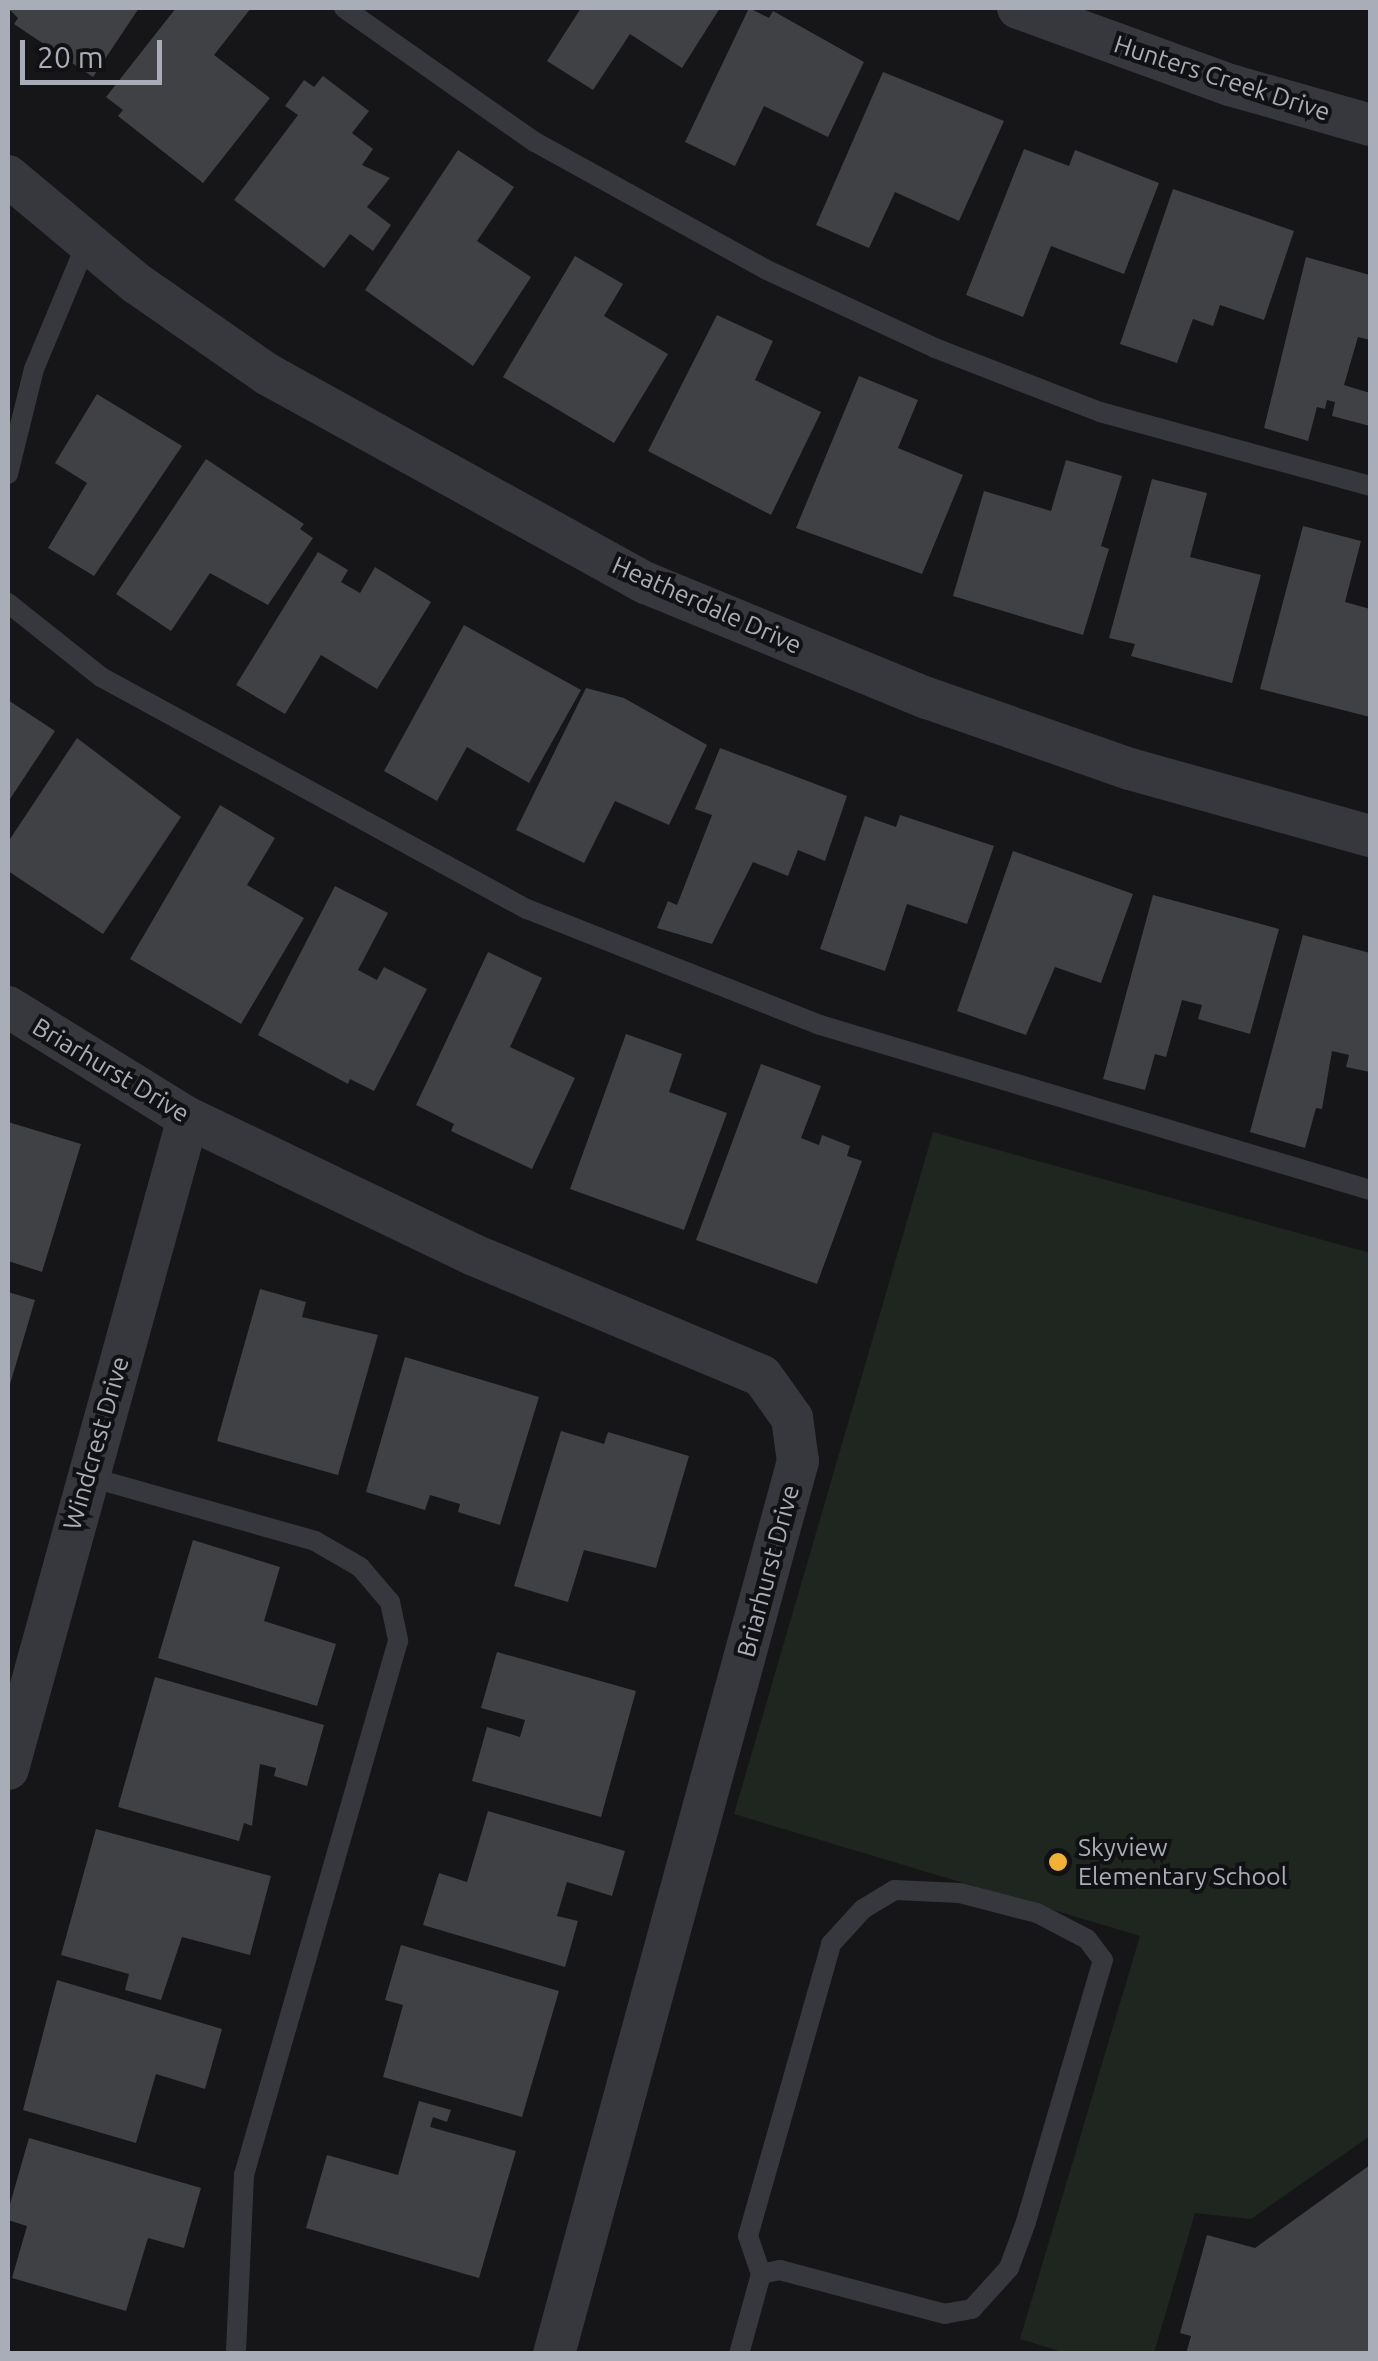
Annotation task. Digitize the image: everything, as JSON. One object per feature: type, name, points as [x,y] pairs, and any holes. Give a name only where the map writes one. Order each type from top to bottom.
[{"type":"street","name":"Hunters Creek Drive","points":[[1018,8],[1230,85],[1370,125]]},
{"type":"street","name":"Heatherdale Drive","points":[[8,176],[86,242],[267,374],[646,583],[927,698],[1130,769],[1370,836]]},
{"type":"street","name":"Briarhurst Drive","points":[[8,1007],[188,1118],[474,1254],[762,1376],[792,1418],[798,1461],[554,2354]]},
{"type":"street","name":"Windcrest Drive","points":[[8,1769],[188,1118]]},
{"type":"lane","points":[[344,8],[535,142],[782,277],[935,348],[1100,412],[1370,486]]},
{"type":"lane","points":[[8,474],[34,369],[86,242]]},
{"type":"lane","points":[[8,603],[101,677],[527,908],[820,1024],[1370,1190]]},
{"type":"lane","points":[[86,1476],[314,1541],[360,1567],[390,1602],[398,1642],[244,2175],[236,2354]]},
{"type":"lane","points":[[738,2354],[762,2274],[748,2236],[831,1944],[863,1910],[894,1890],[960,1893],[1037,1913],[1087,1938],[1103,1960],[1026,2222],[1008,2268],[972,2310],[945,2314],[780,2270],[762,2274]]},
{"type":"shaded area","name":"Skyview Elementary School","points":[[933,1132],[1370,1253],[1370,2136],[1251,2219],[1195,2213],[1154,2353],[1066,2353],[1020,2339],[1140,1936],[734,1814]]},
{"type":"building","points":[[8,8],[139,8],[93,77],[14,24],[18,18]]},
{"type":"building","points":[[176,8],[251,8],[214,55],[270,98],[203,183],[118,116],[123,110],[106,97]]},
{"type":"building","points":[[581,8],[720,8],[682,68],[630,34],[593,90],[547,61]]},
{"type":"building","points":[[749,8],[769,18],[773,11],[864,62],[828,137],[764,106],[735,166],[685,142]]},
{"type":"building","points":[[883,72],[1004,121],[959,221],[895,192],[869,248],[816,225]]},
{"type":"building","points":[[323,76],[369,111],[352,133],[373,149],[362,165],[390,178],[367,207],[391,225],[373,251],[350,234],[324,268],[234,200],[298,115],[285,106],[304,80],[314,87]]},
{"type":"building","points":[[1024,149],[1069,166],[1075,150],[1159,183],[1124,274],[1051,246],[1023,317],[966,295]]},
{"type":"building","points":[[458,150],[514,187],[477,241],[531,277],[473,366],[365,290]]},
{"type":"building","points":[[1173,189],[1294,231],[1264,320],[1220,305],[1213,326],[1193,319],[1177,363],[1120,344]]},
{"type":"building","points":[[575,256],[623,284],[604,316],[668,354],[614,443],[503,377]]},
{"type":"building","points":[[1306,257],[1370,275],[1370,340],[1358,337],[1344,385],[1370,393],[1370,426],[1332,416],[1335,402],[1327,400],[1325,409],[1317,407],[1308,441],[1264,428]]},
{"type":"building","points":[[717,315],[773,341],[755,380],[821,412],[771,515],[648,451]]},
{"type":"building","points":[[859,376],[918,400],[898,448],[963,475],[922,574],[796,528]]},
{"type":"building","points":[[97,394],[182,446],[94,576],[48,548],[87,483],[55,463]]},
{"type":"building","points":[[206,459],[304,524],[300,529],[313,538],[268,605],[210,573],[171,631],[116,594]]},
{"type":"building","points":[[1066,460],[1122,476],[1101,546],[1109,549],[1083,635],[953,596],[984,491],[1051,511]]},
{"type":"building","points":[[1152,479],[1207,493],[1190,557],[1261,575],[1232,683],[1131,656],[1135,644],[1109,638]]},
{"type":"building","points":[[1303,526],[1361,541],[1345,602],[1370,609],[1370,717],[1260,689]]},
{"type":"building","points":[[318,552],[348,570],[341,582],[360,593],[375,567],[431,602],[377,689],[321,655],[285,714],[236,685]]},
{"type":"building","points":[[464,625],[581,690],[529,783],[467,747],[437,801],[384,771]]},
{"type":"building","points":[[586,688],[624,698],[707,745],[669,825],[615,801],[584,863],[516,830]]},
{"type":"building","points":[[8,700],[55,731],[8,802]]},
{"type":"building","points":[[77,738],[181,817],[103,934],[8,871],[8,842]]},
{"type":"building","points":[[720,748],[847,796],[825,861],[798,850],[788,876],[753,862],[712,944],[657,928],[668,901],[677,905],[712,815],[695,809]]},
{"type":"building","points":[[220,805],[275,838],[247,885],[304,918],[241,1024],[130,959]]},
{"type":"building","points":[[900,815],[994,846],[967,924],[907,904],[885,971],[820,949],[865,816],[896,827]]},
{"type":"building","points":[[1013,851],[1133,894],[1101,983],[1055,967],[1026,1035],[957,1011]]},
{"type":"building","points":[[335,886],[388,913],[358,970],[377,980],[384,967],[427,989],[374,1091],[350,1079],[348,1084],[258,1035]]},
{"type":"building","points":[[1153,895],[1279,929],[1250,1034],[1198,1019],[1202,1005],[1182,1000],[1166,1057],[1155,1054],[1145,1090],[1103,1079]]},
{"type":"building","points":[[1303,935],[1370,953],[1370,1072],[1346,1067],[1349,1055],[1332,1051],[1322,1109],[1316,1108],[1305,1148],[1250,1132]]},
{"type":"building","points":[[488,952],[542,978],[510,1047],[575,1078],[532,1169],[451,1131],[454,1124],[416,1105]]},
{"type":"building","points":[[626,1034],[682,1054],[669,1092],[727,1113],[684,1230],[570,1189]]},
{"type":"building","points":[[761,1064],[821,1086],[801,1138],[819,1145],[822,1135],[850,1146],[847,1156],[862,1161],[817,1284],[696,1240]]},
{"type":"building","points":[[8,1122],[81,1144],[42,1272],[8,1261]]},
{"type":"building","points":[[260,1289],[306,1302],[302,1317],[378,1335],[338,1475],[217,1441]]},
{"type":"building","points":[[8,1292],[35,1300],[8,1391]]},
{"type":"building","points":[[405,1357],[539,1397],[500,1525],[458,1512],[460,1504],[430,1495],[425,1510],[366,1492]]},
{"type":"building","points":[[561,1431],[604,1444],[608,1432],[689,1456],[656,1568],[584,1550],[568,1602],[514,1586]]},
{"type":"building","points":[[193,1540],[280,1567],[264,1621],[336,1644],[317,1706],[158,1658]]},
{"type":"building","points":[[497,1652],[636,1691],[601,1817],[472,1781],[487,1727],[520,1737],[525,1720],[481,1708]]},
{"type":"building","points":[[155,1677],[324,1725],[307,1786],[274,1776],[276,1768],[260,1764],[252,1826],[244,1823],[239,1841],[118,1807]]},
{"type":"building","points":[[488,1811],[625,1851],[612,1896],[567,1882],[557,1916],[578,1921],[565,1967],[423,1925],[439,1873],[467,1882]]},
{"type":"building","points":[[96,1829],[271,1876],[250,1955],[182,1937],[161,2000],[125,1990],[129,1974],[61,1955]]},
{"type":"building","points":[[401,1945],[559,1991],[522,2117],[383,2077],[403,2005],[385,2000]]},
{"type":"building","points":[[57,1980],[222,2029],[205,2089],[156,2074],[136,2143],[23,2110]]},
{"type":"building","points":[[419,2101],[451,2110],[447,2122],[433,2117],[430,2127],[516,2151],[479,2278],[306,2228],[327,2155],[398,2175]]},
{"type":"building","points":[[29,2138],[201,2188],[184,2248],[148,2238],[126,2311],[12,2278],[27,2226],[8,2220],[8,2211]]},
{"type":"building","points":[[1370,2165],[1370,2354],[1186,2354],[1191,2336],[1180,2333],[1207,2235],[1255,2248]]},
{"type":"place","name":"Skyview Elementary School","points":[[1058,1862]]}]
